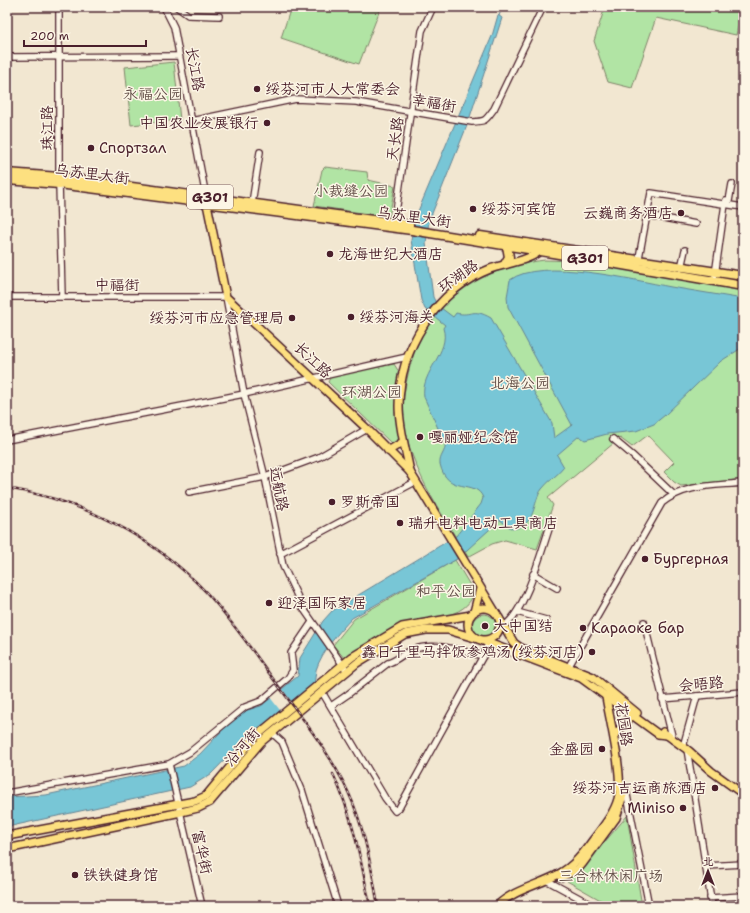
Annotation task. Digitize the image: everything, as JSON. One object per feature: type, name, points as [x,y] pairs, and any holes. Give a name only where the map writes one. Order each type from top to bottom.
[{"type":"highway","name":"乌苏里大街","points":[[7,173],[394,225]]},
{"type":"highway","name":"乌苏里大街","points":[[7,180],[59,180]]},
{"type":"highway","name":"乌苏里大街","points":[[206,200],[252,203],[542,248],[638,264],[715,282],[743,286]]},
{"type":"highway","name":"乌苏里大街","points":[[427,230],[507,246],[542,248]]},
{"type":"highway","points":[[505,264],[509,257],[507,246]]},
{"type":"highway","name":"乌苏里大街","points":[[638,264],[743,276]]},
{"type":"main road","name":"长江路","points":[[206,200],[226,297],[367,429],[410,472],[514,643],[521,648],[569,666],[593,677],[609,696]]},
{"type":"main road","name":"环湖路","points":[[410,472],[399,404],[403,374],[414,341],[441,303],[472,279],[488,270],[532,256],[542,248]]},
{"type":"main road","points":[[388,451],[404,442]]},
{"type":"main road","points":[[480,589],[468,624],[469,630],[478,639],[581,678],[642,716],[685,748],[711,771],[743,794]]},
{"type":"main road","points":[[473,613],[487,608],[497,616],[499,631],[489,642]]},
{"type":"main road","name":"沿河街","points":[[7,836],[195,801],[206,796],[255,737],[384,637],[402,627],[473,613]]},
{"type":"main road","name":"沿河街","points":[[7,849],[181,812],[210,802],[261,742],[322,692],[345,668],[405,634],[426,630],[448,630],[478,639]]},
{"type":"main road","points":[[609,696],[658,734],[667,735]]},
{"type":"main road","name":"花园路","points":[[497,906],[507,898],[578,869],[616,818],[622,804],[624,784],[609,696]]},
{"type":"main road","name":"花园路","points":[[503,906],[548,881],[579,859],[613,811],[618,799],[619,778],[609,696]]},
{"type":"main road","points":[[616,734],[632,715]]},
{"type":"street","name":"珠江路","points":[[59,7],[59,180],[62,296]]},
{"type":"street","name":"长江路","points":[[164,7],[174,27],[206,200]]},
{"type":"street","points":[[177,7],[188,15],[219,16]]},
{"type":"street","name":"天长路","points":[[394,225],[422,31],[433,7]]},
{"type":"street","name":"幸福街","points":[[191,121],[296,99],[356,102],[472,122],[484,121],[494,109],[543,7]]},
{"type":"street","points":[[7,57],[179,56]]},
{"type":"street","points":[[252,203],[260,152]]},
{"type":"street","points":[[715,282],[725,204],[726,200],[729,201],[732,184]]},
{"type":"street","points":[[638,264],[651,193],[743,207]]},
{"type":"street","points":[[647,216],[696,224]]},
{"type":"street","points":[[681,268],[685,250]]},
{"type":"street","name":"中福街","points":[[7,298],[62,296],[226,297]]},
{"type":"street","name":"远航路","points":[[226,297],[244,394],[265,477],[280,554],[291,585],[312,622],[345,668]]},
{"type":"street","points":[[7,440],[244,394],[408,357]]},
{"type":"street","points":[[189,492],[265,477],[319,457],[367,429]]},
{"type":"street","points":[[613,439],[673,494]]},
{"type":"street","points":[[280,554],[415,482]]},
{"type":"street","points":[[569,666],[662,503],[673,494],[688,489],[743,483]]},
{"type":"street","points":[[504,626],[517,612],[533,574],[551,523]]},
{"type":"street","points":[[533,574],[557,588]]},
{"type":"street","points":[[517,612],[546,620]]},
{"type":"street","points":[[7,793],[170,764],[190,752],[245,707],[261,701],[288,678],[293,670],[291,653],[312,622]]},
{"type":"street","points":[[644,622],[662,699],[674,741]]},
{"type":"street","points":[[322,692],[390,806],[395,810],[399,808],[413,785],[483,656],[489,642]]},
{"type":"street","points":[[330,706],[347,695],[388,663],[393,662],[411,650],[423,646],[438,646],[483,656]]},
{"type":"street","name":"会晤路","points":[[662,699],[743,692]]},
{"type":"street","points":[[697,696],[685,748],[712,906]]},
{"type":"street","points":[[272,733],[282,742],[302,790],[338,906]]},
{"type":"street","name":"富华街","points":[[170,764],[202,906]]},
{"type":"street","points":[[624,784],[650,906]]},
{"type":"street","points":[[706,866],[743,864]]},
{"type":"street","points":[[548,881],[594,906]]},
{"type":"street","points":[[710,898],[743,896]]},
{"type":"green space","points":[[291,7],[381,7],[359,64],[281,38]]},
{"type":"green space","points":[[605,7],[743,7],[736,35],[656,18],[632,88],[608,82],[594,41]]},
{"type":"green space","name":"永福公园","points":[[174,62],[180,120],[131,125],[125,67]]},
{"type":"green space","name":"小裁缝公园","points":[[325,167],[367,172],[368,180],[395,186],[389,217],[314,206],[322,170]]},
{"type":"green space","name":"北海公园","points":[[545,260],[575,261],[743,288],[743,479],[681,486],[674,482],[664,472],[674,462],[648,435],[632,447],[620,438],[548,498],[553,505],[537,549],[505,540],[492,544],[468,557],[431,496],[410,447],[403,418],[407,379],[414,354],[425,331],[438,312],[455,296],[474,282],[496,272],[520,264]]},
{"type":"green space","name":"环湖公园","points":[[394,364],[399,372],[396,399],[399,439],[392,444],[328,382],[331,376]]},
{"type":"green space","name":"和平公园","points":[[455,560],[474,592],[470,601],[463,608],[444,616],[402,625],[381,636],[346,660],[333,645],[354,619]]},
{"type":"green space","points":[[484,614],[493,617],[496,626],[493,635],[484,638],[475,635],[472,626],[475,617]]},
{"type":"green space","name":"三合林休闲广场","points":[[627,816],[642,906],[611,906],[567,881],[596,852]]},
{"type":"water","name":"北海公园","points":[[498,15],[502,18],[468,123],[429,221],[426,243],[433,297],[437,305],[453,317],[456,313],[480,313],[491,318],[552,423],[554,438],[572,425],[508,307],[507,297],[510,280],[524,273],[543,270],[588,272],[743,299],[743,347],[721,361],[654,424],[636,431],[607,434],[585,440],[579,436],[557,455],[564,467],[542,489],[533,513],[526,523],[520,527],[512,529],[500,520],[457,559],[352,618],[336,636],[322,656],[316,670],[314,686],[280,714],[252,732],[211,774],[190,787],[7,827],[7,797],[46,795],[184,766],[200,754],[229,723],[247,710],[261,706],[298,676],[300,658],[323,621],[332,611],[456,536],[481,504],[483,498],[479,492],[474,489],[455,484],[449,480],[444,474],[440,464],[440,459],[445,444],[424,397],[424,388],[426,379],[443,345],[443,328],[445,325],[425,309],[421,300],[411,240],[416,216],[492,36]]},
{"type":"pier","points":[[281,687],[294,705],[283,714],[269,696]]},
{"type":"waterway","points":[[499,16],[502,7]]},
{"type":"railway","points":[[7,488],[62,501],[89,511],[114,523],[139,537],[162,553],[184,571],[215,602],[309,727],[346,787],[362,828],[378,906]]},
{"type":"railway","points":[[333,774],[351,822],[360,856],[370,906]]},
{"type":"place","name":"绥芬河市人大常委会","points":[[257,89]]},
{"type":"place","name":"中国农业发展银行","points":[[267,123]]},
{"type":"place","name":"Спортзал","points":[[91,148]]},
{"type":"place","name":"绥芬河宾馆","points":[[473,209]]},
{"type":"place","name":"云巍商务酒店","points":[[681,213]]},
{"type":"place","name":"龙海世纪大酒店","points":[[330,254]]},
{"type":"place","name":"绥芬河海关","points":[[351,317]]},
{"type":"place","name":"绥芬河市应急管理局","points":[[292,318]]},
{"type":"place","name":"嘎丽娅纪念馆","points":[[420,437]]},
{"type":"place","name":"罗斯帝国","points":[[332,502]]},
{"type":"place","name":"瑞升电料电动工具商店","points":[[400,523]]},
{"type":"place","name":"Бургерная","points":[[645,559]]},
{"type":"place","name":"迎泽国际家居","points":[[269,603]]},
{"type":"place","name":"大中国结","points":[[485,626]]},
{"type":"place","name":"Караоке бар","points":[[583,628]]},
{"type":"place","name":"鑫日千里马拌饭参鸡汤(绥芬河店)","points":[[592,652]]},
{"type":"place","name":"金盛园","points":[[602,749]]},
{"type":"place","name":"绥芬河吉运商旅酒店","points":[[715,788]]},
{"type":"place","name":"Miniso","points":[[683,808]]},
{"type":"place","name":"铁铁健身馆","points":[[75,875]]}]
